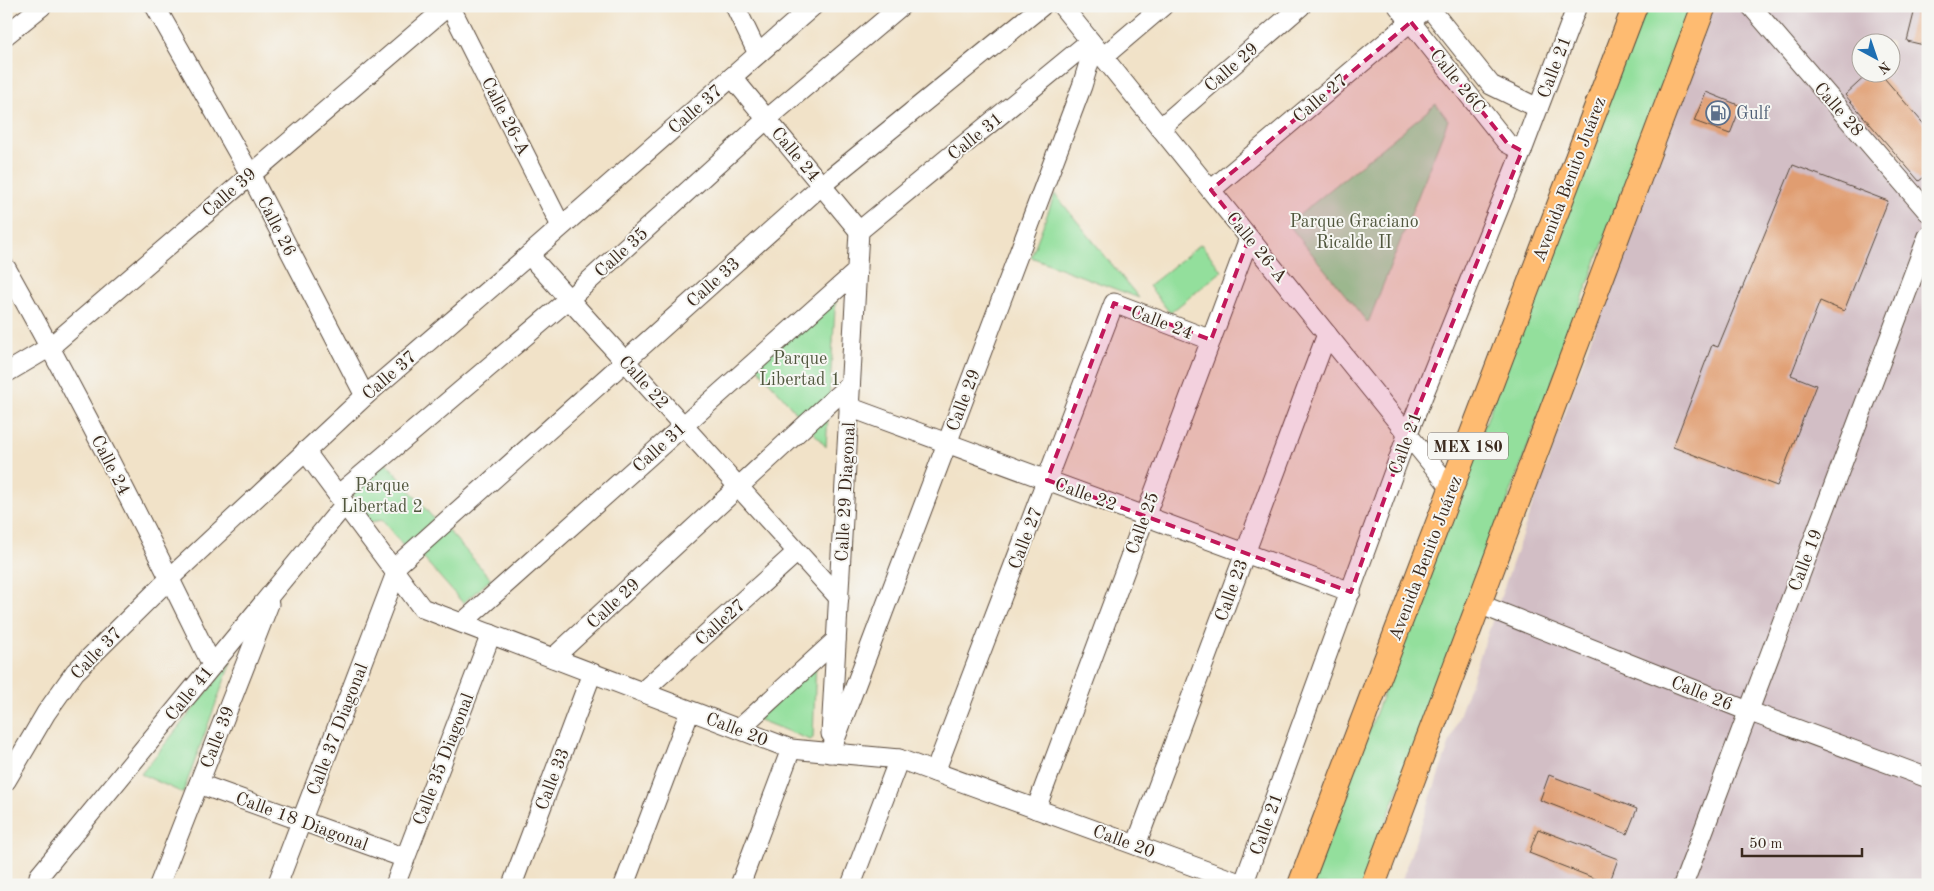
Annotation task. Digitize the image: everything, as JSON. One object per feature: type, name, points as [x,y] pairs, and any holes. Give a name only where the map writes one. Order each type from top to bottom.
[{"type":"main road","name":"Avenida Benito Juárez","points":[[1300,885],[1635,6]]},
{"type":"main road","name":"MEX 180","points":[[1373,885],[1704,6]]},
{"type":"street","points":[[6,35],[42,6]]},
{"type":"street","name":"Calle 26","points":[[156,6],[250,174],[364,396]]},
{"type":"street","name":"Calle 39","points":[[6,373],[50,347],[250,174],[449,6]]},
{"type":"street","name":"Calle 26-A","points":[[449,6],[562,226]]},
{"type":"street","points":[[735,6],[758,54]]},
{"type":"street","name":"Calle 37","points":[[6,781],[46,713],[75,672],[170,578],[364,396],[529,255],[813,6]]},
{"type":"street","name":"Calle 35","points":[[342,500],[767,119],[901,6]]},
{"type":"street","name":"Calle 33","points":[[395,571],[625,361],[822,185],[1042,6]]},
{"type":"street","name":"Calle 26-A","points":[[1062,6],[1452,488]]},
{"type":"street","name":"Calle 31","points":[[859,231],[1096,48],[1163,6]]},
{"type":"street","name":"Calle 29","points":[[1160,128],[1302,6]]},
{"type":"street","name":"Calle 26C","points":[[1398,6],[1507,143],[1522,151]]},
{"type":"street","name":"Calle 26C","points":[[1429,6],[1491,85],[1538,108]]},
{"type":"street","name":"Calle 27","points":[[1211,190],[1429,6]]},
{"type":"street","name":"Calle 21","points":[[1244,885],[1408,433],[1522,151],[1577,6]]},
{"type":"street","name":"Calle 28","points":[[1751,6],[1928,212]]},
{"type":"street","name":"Calle 29","points":[[830,753],[1096,48]]},
{"type":"street","name":"Calle 24","points":[[732,77],[859,231]]},
{"type":"street","name":"Calle 29 Diagonal","points":[[830,753],[859,231]]},
{"type":"street","name":"Calle 19","points":[[1683,885],[1928,236]]},
{"type":"street","name":"Calle 25","points":[[1036,809],[1249,238]]},
{"type":"street","name":"Calle 22","points":[[529,255],[839,598]]},
{"type":"street","name":"Calle 24","points":[[6,268],[50,347],[170,578],[212,665]]},
{"type":"street","name":"Calle 31","points":[[462,623],[857,270]]},
{"type":"street","name":"Calle 24","points":[[1114,303],[1211,340]]},
{"type":"street","name":"Calle 27","points":[[935,772],[1114,303]]},
{"type":"street","name":"Calle 23","points":[[1136,845],[1327,334]]},
{"type":"street","name":"Calle 29","points":[[553,658],[850,384]]},
{"type":"street","name":"Calle 22","points":[[849,407],[1351,592]]},
{"type":"street","name":"Calle 20","points":[[305,451],[422,608],[791,749],[899,759],[1244,885]]},
{"type":"street","name":"Calle 41","points":[[38,885],[39,876],[275,589],[342,500]]},
{"type":"street","name":"Calle27","points":[[642,692],[797,552]]},
{"type":"street","name":"Calle 37 Diagonal","points":[[277,885],[395,571]]},
{"type":"street","name":"Calle 39","points":[[159,885],[275,589]]},
{"type":"street","name":"Calle 26","points":[[1479,604],[1748,711],[1928,778]]},
{"type":"street","name":"Calle 35 Diagonal","points":[[395,885],[491,634]]},
{"type":"street","points":[[738,729],[836,640]]},
{"type":"street","name":"Calle 33","points":[[512,885],[592,673]]},
{"type":"street","points":[[624,885],[690,710]]},
{"type":"street","points":[[740,885],[791,749]]},
{"type":"street","points":[[851,885],[899,759]]},
{"type":"street","name":"Calle 18 Diagonal","points":[[199,784],[405,858]]},
{"type":"highlighted area","points":[[1411,22],[1507,143],[1522,151],[1408,433],[1351,592],[1047,480],[1114,303],[1211,340],[1249,238],[1211,190]]},
{"type":"shaded area","points":[[1707,6],[1928,6],[1928,885],[1400,885]]},
{"type":"green space","points":[[1643,6],[1691,6],[1505,508],[1362,885],[1311,885]]},
{"type":"green space","name":"Parque Graciano Ricalde II","points":[[1436,104],[1448,120],[1368,323],[1288,224]]},
{"type":"green space","points":[[1055,194],[1139,298],[1031,257]]},
{"type":"green space","points":[[1201,244],[1222,271],[1170,313],[1149,286]]},
{"type":"green space","name":"Parque Libertad 1","points":[[836,295],[826,447],[756,366]]},
{"type":"green space","name":"Parque Libertad 2","points":[[385,461],[434,519],[404,547],[382,520],[370,522],[350,491]]},
{"type":"green space","points":[[445,527],[491,579],[463,603],[417,551]]},
{"type":"green space","points":[[816,659],[813,738],[810,740],[752,717]]},
{"type":"green space","points":[[231,662],[183,793],[141,774]]},
{"type":"building","points":[[1915,9],[1928,12],[1928,46],[1907,41]]},
{"type":"building","points":[[1859,82],[1888,82],[1928,129],[1928,174],[1919,181],[1845,95]]},
{"type":"building","name":"Gulf","points":[[1706,92],[1741,106],[1730,134],[1694,121]]},
{"type":"building","points":[[1793,165],[1888,201],[1844,311],[1820,301],[1791,375],[1816,385],[1777,486],[1673,447],[1712,345],[1718,347]]},
{"type":"building","points":[[1549,775],[1637,809],[1627,834],[1540,800]]},
{"type":"building","points":[[1538,829],[1618,859],[1609,884],[1529,853]]},
{"type":"place","name":"Gulf","points":[[1718,113]]}]
